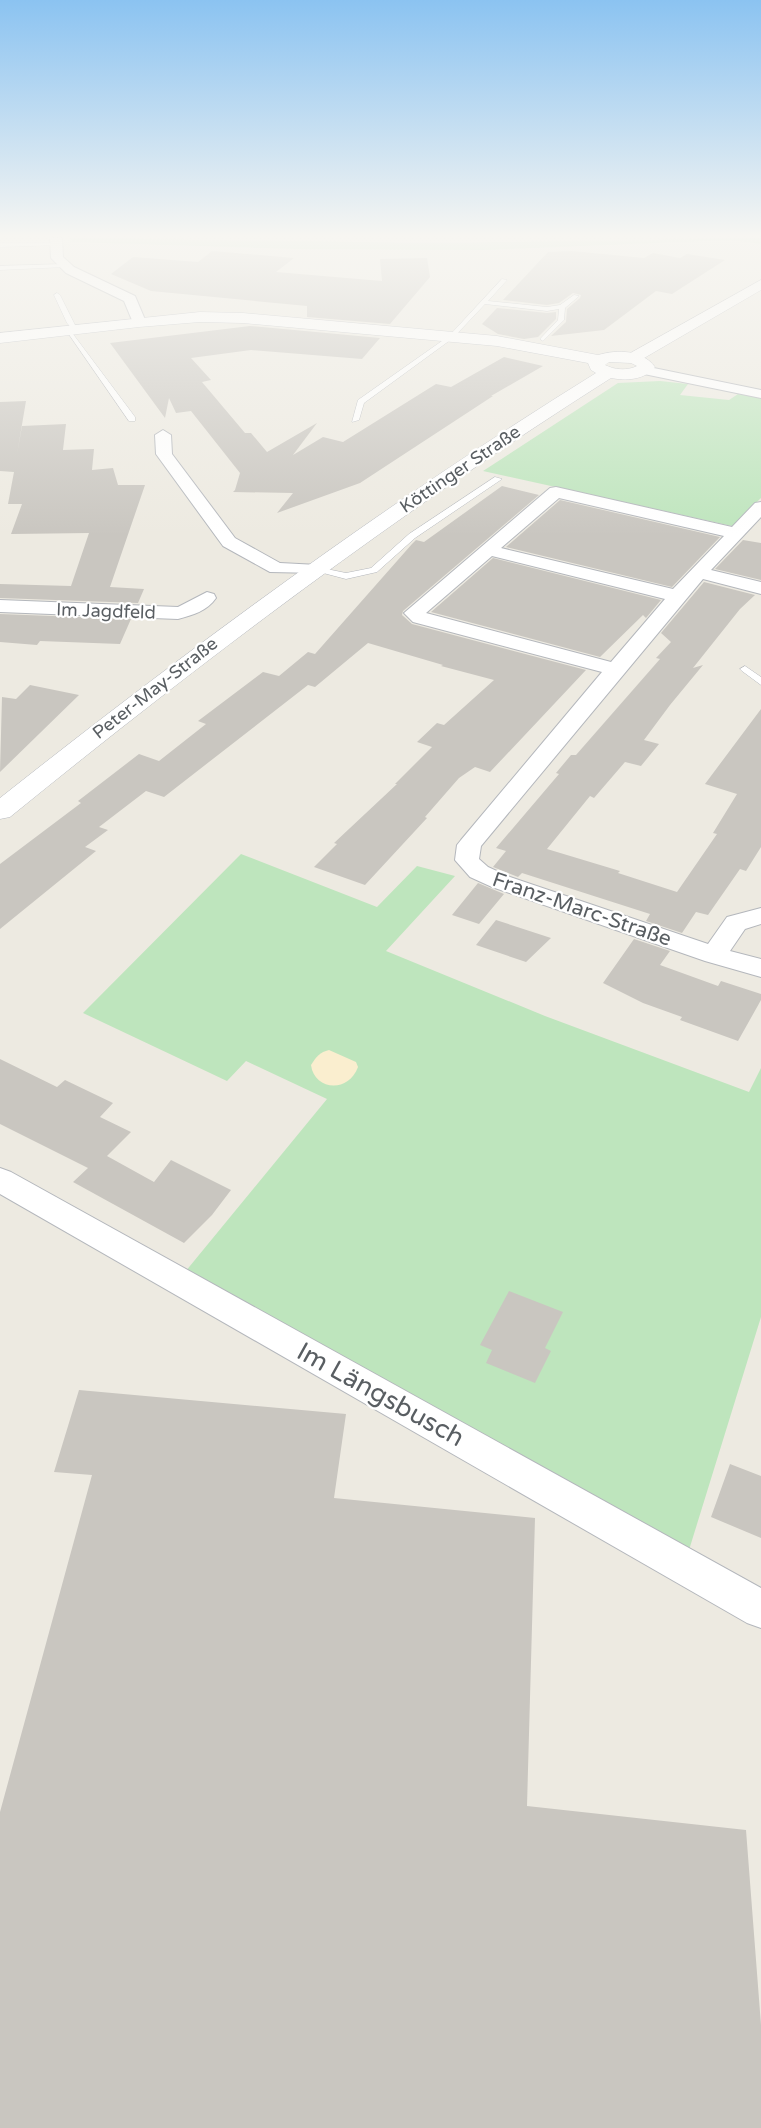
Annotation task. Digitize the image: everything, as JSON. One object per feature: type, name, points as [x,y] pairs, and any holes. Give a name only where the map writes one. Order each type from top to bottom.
[{"type":"main road","points":[[454,337],[542,348],[629,374],[639,364],[680,337]]},
{"type":"main road","name":"Köttinger Straße","points":[[312,569],[504,440],[604,366]]},
{"type":"main road","name":"Peter-May-Straße","points":[[0,811],[163,680],[312,569]]},
{"type":"street","points":[[639,364],[761,394]]},
{"type":"street","points":[[163,435],[164,454],[229,542],[276,568],[312,569]]},
{"type":"street","points":[[614,669],[420,618],[414,614],[556,492],[734,533]]},
{"type":"street","name":"Franz-Marc-Straße","points":[[761,507],[734,533],[614,669],[469,845],[467,860],[479,872],[501,882],[714,955],[761,968]]},
{"type":"street","points":[[489,550],[677,596]]},
{"type":"street","points":[[700,573],[761,588]]},
{"type":"street","name":"Im Jagdfeld","points":[[0,606],[178,613],[191,610],[207,598]]},
{"type":"street","points":[[714,955],[736,923],[761,916]]},
{"type":"street","name":"Im Längsbusch","points":[[0,1180],[761,1609]]},
{"type":"lane","points":[[77,337],[132,419]]},
{"type":"lane","points":[[355,420],[361,402],[451,337]]},
{"type":"lane","points":[[312,569],[346,576],[374,570],[412,536],[498,479]]},
{"type":"lane","points":[[745,669],[761,682]]},
{"type":"green space","points":[[660,381],[688,384],[680,395],[729,400],[738,394],[761,398],[761,498],[732,526],[483,471],[618,383]]},
{"type":"green space","points":[[241,854],[377,907],[417,866],[455,876],[386,951],[545,1016],[749,1092],[761,1068],[761,1317],[689,1550],[185,1272],[327,1099],[246,1061],[227,1081],[83,1013]]},
{"type":"sand","points":[[329,1050],[356,1062],[358,1067],[347,1082],[332,1086],[318,1080],[313,1073],[311,1065],[313,1062]]},
{"type":"building","points":[[157,337],[380,338],[362,359],[251,350],[191,358],[211,380],[202,382],[245,433],[251,433],[267,452],[317,423],[293,455],[323,437],[343,442],[436,384],[451,387],[504,357],[543,366],[491,396],[493,396],[360,483],[277,513],[293,493],[233,492],[240,473],[191,411],[176,413],[169,398],[165,418],[110,343]]},
{"type":"building","points":[[26,401],[17,454],[22,426],[66,424],[63,450],[94,449],[92,470],[113,468],[118,485],[145,485],[110,587],[144,589],[138,603],[0,598],[0,584],[71,586],[89,533],[11,534],[22,504],[8,504],[14,472],[0,471],[0,402]]},
{"type":"building","points":[[502,486],[539,495],[403,611],[402,615],[412,624],[586,670],[490,772],[475,767],[459,778],[425,817],[427,818],[365,885],[314,867],[337,844],[334,843],[397,784],[395,784],[432,747],[417,742],[437,723],[444,725],[494,680],[368,643],[315,687],[308,685],[164,797],[146,791],[99,827],[108,830],[85,847],[96,851],[0,929],[0,864],[81,803],[78,801],[139,754],[159,761],[206,724],[198,721],[263,672],[279,676],[308,652],[315,654],[416,540],[424,542]]},
{"type":"building","points":[[560,500],[720,537],[672,587],[506,547]]},
{"type":"building","points":[[743,540],[761,543],[761,580],[715,569]]},
{"type":"building","points":[[493,558],[661,600],[646,618],[643,615],[600,657],[431,612]]},
{"type":"building","points":[[704,582],[755,595],[740,609],[693,668],[703,665],[644,740],[659,744],[641,766],[625,762],[594,798],[590,796],[547,849],[620,871],[618,873],[677,892],[717,834],[713,833],[737,794],[705,784],[761,709],[761,847],[746,871],[740,869],[708,915],[696,912],[682,933],[646,921],[650,914],[522,873],[518,877],[493,867],[506,851],[496,848],[559,774],[556,773],[571,755],[576,755],[660,659],[656,658],[671,642],[661,633]]},
{"type":"building","points":[[0,614],[131,619],[120,644],[40,641],[37,645],[0,642]]},
{"type":"building","points":[[30,685],[79,695],[0,772],[2,697],[16,699]]},
{"type":"building","points":[[478,883],[504,894],[479,924],[452,915]]},
{"type":"building","points":[[496,920],[551,938],[526,962],[476,945]]},
{"type":"building","points":[[634,939],[670,951],[660,965],[718,986],[721,981],[761,994],[761,1000],[738,1041],[680,1020],[682,1017],[643,1003],[603,983]]},
{"type":"building","points":[[0,1059],[57,1087],[65,1080],[113,1103],[100,1117],[131,1132],[107,1156],[154,1182],[171,1160],[231,1190],[212,1215],[184,1243],[73,1182],[88,1168],[0,1124]]},
{"type":"building","points":[[509,1291],[563,1312],[545,1348],[551,1351],[535,1383],[486,1363],[492,1350],[480,1345]]},
{"type":"building","points":[[79,1390],[346,1414],[334,1498],[535,1518],[527,1806],[746,1830],[761,2025],[761,2128],[0,2128],[0,1812],[92,1475],[54,1472]]},
{"type":"building","points":[[730,1464],[761,1476],[761,1538],[711,1517]]}]
